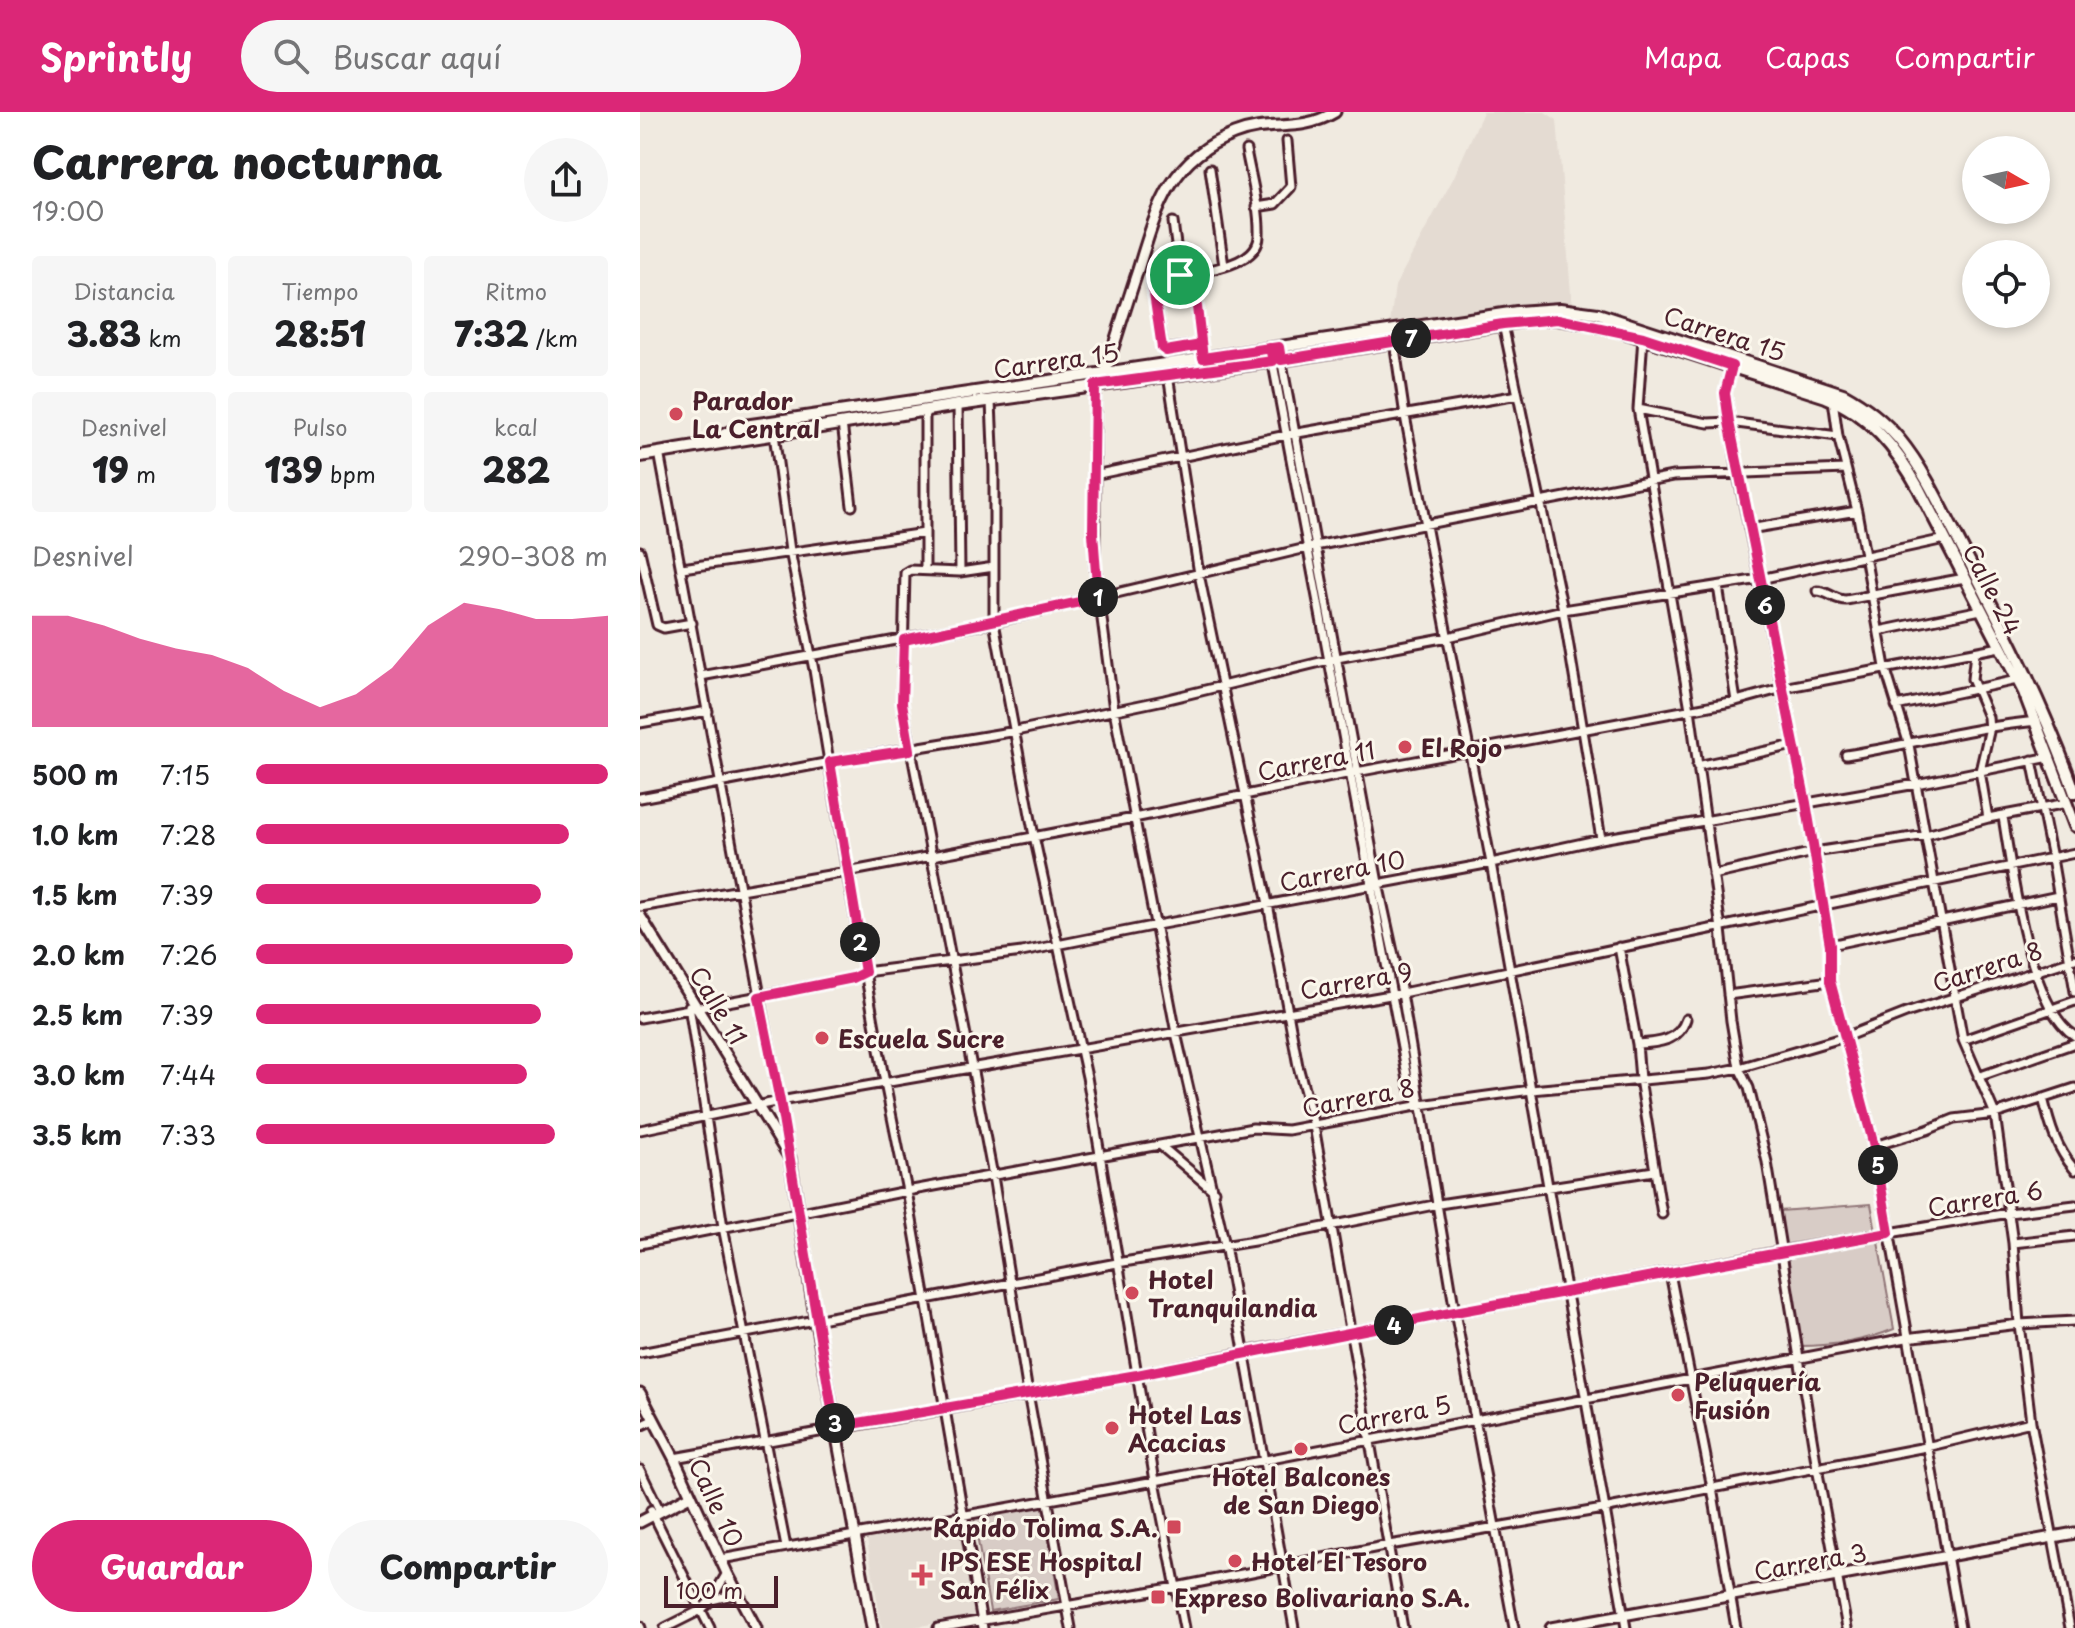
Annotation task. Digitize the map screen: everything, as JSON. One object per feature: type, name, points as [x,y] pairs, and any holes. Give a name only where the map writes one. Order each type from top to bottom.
[{"type":"main road","points":[[1105,373],[1158,206],[1183,167],[1209,146],[1236,133],[1262,126],[1306,125],[1335,112]]},
{"type":"main road","name":"Carrera 15","points":[[695,445],[744,426],[1538,309],[1578,310],[1620,320],[1838,397]]},
{"type":"main road","name":"Carrera 15","points":[[640,456],[958,405],[1277,361],[1503,324],[1558,319],[1643,337],[1838,397]]},
{"type":"main road","name":"Calle 24","points":[[1838,397],[1869,423],[1900,456],[2037,721],[2075,826]]},
{"type":"main road","name":"Calle 24","points":[[1838,397],[1872,414],[1896,436],[1921,472],[2041,703],[2075,793]]},
{"type":"main road","name":"Calle 11","points":[[640,916],[687,990],[694,1008],[790,1158],[816,1322],[872,1628]]},
{"type":"main road","name":"Calle 10","points":[[640,1393],[756,1628]]},
{"type":"main road","points":[[640,1516],[689,1494]]},
{"type":"main road","points":[[640,1522],[656,1510]]},
{"type":"main road","name":"Carrera 3","points":[[1551,1628],[2075,1533]]},
{"type":"street","points":[[1256,207],[1275,204],[1291,187],[1287,141]]},
{"type":"street","points":[[1201,345],[1163,350],[1152,280],[1241,261],[1258,244],[1256,207],[1246,150]]},
{"type":"street","points":[[1210,169],[1224,266]]},
{"type":"street","points":[[1173,222],[1180,275]]},
{"type":"street","points":[[1193,273],[1203,358]]},
{"type":"street","points":[[1503,324],[1563,610],[1601,839]]},
{"type":"street","points":[[1643,337],[1638,409],[1690,709],[1739,1068],[1749,1088],[1767,1162],[1817,1468],[1847,1628]]},
{"type":"street","points":[[1394,341],[1405,416],[1491,863],[1626,1628]]},
{"type":"street","points":[[1275,348],[1374,884],[1421,1105],[1455,1312],[1514,1628]]},
{"type":"street","points":[[1732,366],[1725,393],[1738,474],[1806,803],[1830,945],[1830,981],[1874,1146],[1960,1628]]},
{"type":"street","points":[[1168,375],[1199,574],[1268,904],[1298,1066],[1314,1126],[1403,1628]]},
{"type":"street","points":[[1095,385],[1093,533],[1098,598],[1114,710],[1176,1033],[1225,1245],[1294,1628]]},
{"type":"street","points":[[1094,475],[1290,434],[1518,395]]},
{"type":"street","points":[[1838,397],[1838,436],[1857,511],[1885,667],[1909,745],[1963,1040],[1995,1114],[2013,1243],[2031,1422],[2070,1628]]},
{"type":"street","points":[[991,402],[994,622],[1034,836],[1060,943],[1081,1050],[1155,1481],[1184,1628]]},
{"type":"street","points":[[958,405],[960,572]]},
{"type":"street","points":[[1638,409],[1708,423],[1729,422],[1838,436]]},
{"type":"street","points":[[925,411],[925,570]]},
{"type":"street","points":[[842,423],[852,506]]},
{"type":"street","points":[[774,434],[790,551],[907,1191],[982,1624]]},
{"type":"street","points":[[659,452],[790,1158]]},
{"type":"street","points":[[701,676],[994,622],[1311,547],[1673,476],[1846,469]]},
{"type":"street","points":[[1749,529],[1857,511]]},
{"type":"street","points":[[682,568],[925,533]]},
{"type":"street","points":[[640,798],[1016,731],[1333,658],[1448,637],[1563,610],[1760,579],[1945,539]]},
{"type":"street","points":[[640,551],[657,625],[660,628],[692,623]]},
{"type":"street","points":[[994,567],[960,572],[925,570],[905,573],[902,703],[993,1176],[1028,1393],[1071,1628]]},
{"type":"street","points":[[1817,591],[1838,600],[1965,578]]},
{"type":"street","points":[[1718,586],[1736,701]]},
{"type":"street","points":[[1879,631],[1981,610]]},
{"type":"street","name":"Carrera 11","points":[[640,907],[1134,818],[1354,772],[1736,701],[1885,667],[2000,647]]},
{"type":"street","points":[[1975,653],[1972,671],[1975,690],[1986,708],[1988,727],[1980,771],[1988,818]]},
{"type":"street","points":[[1896,706],[2017,680]]},
{"type":"street","points":[[640,723],[708,711]]},
{"type":"street","points":[[1846,755],[1988,727],[2037,721]]},
{"type":"street","points":[[1697,766],[1794,745]]},
{"type":"street","name":"Carrera 10","points":[[640,1018],[844,980],[865,972],[1022,952],[1491,863],[1601,839],[1916,784],[2050,757]]},
{"type":"street","points":[[2032,760],[2072,960],[2075,992]]},
{"type":"street","points":[[1713,875],[1814,852],[1926,835],[1988,818],[2067,803]]},
{"type":"street","points":[[2003,817],[2017,905],[2036,972],[2050,1009],[2065,1029],[2075,1036]]},
{"type":"street","name":"Carrera 9","points":[[640,1130],[780,1101],[1398,994],[2075,853]]},
{"type":"street","points":[[1830,945],[2058,896]]},
{"type":"street","points":[[1619,947],[1662,1214]]},
{"type":"street","name":"Carrera 8","points":[[640,1244],[907,1191],[1253,1128],[1288,1130],[1421,1105],[1739,1068],[1845,1037],[2072,960]]},
{"type":"street","points":[[1728,995],[1830,981]]},
{"type":"street","points":[[1963,1040],[2075,1001]]},
{"type":"street","points":[[694,1008],[723,1227],[786,1547]]},
{"type":"street","points":[[1637,1044],[1664,1042],[1683,1029],[1686,1019]]},
{"type":"street","points":[[1978,1077],[2075,1043]]},
{"type":"street","points":[[1874,1146],[1954,1119],[1995,1114],[2075,1088]]},
{"type":"street","points":[[2043,1098],[2060,1153],[2075,1170]]},
{"type":"street","points":[[1161,1146],[1214,1191]]},
{"type":"street","points":[[640,1353],[1439,1204],[1654,1171]]},
{"type":"street","name":"Carrera 6","points":[[674,1458],[1137,1375],[1782,1251],[2075,1205]]},
{"type":"street","points":[[2013,1243],[2075,1236]]},
{"type":"street","points":[[1670,1273],[1736,1628]]},
{"type":"street","name":"Carrera 5","points":[[721,1559],[1155,1481],[1906,1338],[2019,1324],[2075,1321]]},
{"type":"street","points":[[640,1426],[653,1420]]},
{"type":"street","points":[[938,1628],[982,1624],[1067,1605],[1389,1545],[1603,1509],[1926,1447],[2031,1422]]},
{"type":"street","points":[[640,1470],[710,1628]]},
{"type":"street","points":[[665,1628],[701,1610],[711,1600],[727,1573]]},
{"type":"street","points":[[711,1600],[737,1594]]},
{"type":"shaded area","points":[[1483,112],[1545,112],[1557,120],[1572,306],[1529,304],[1390,324],[1395,286],[1453,179]]},
{"type":"shaded area","points":[[1871,1204],[1894,1329],[1848,1342],[1799,1346],[1780,1211]]},
{"type":"shaded area","points":[[1043,1506],[1059,1599],[990,1611],[974,1518]]},
{"type":"shaded area","name":"IPS ESE Hospital San Félix","points":[[961,1518],[978,1615],[910,1628],[882,1628],[866,1534]]},
{"type":"place","name":"Parador La Central","points":[[676,414]]},
{"type":"place","name":"El Rojo","points":[[1405,747]]},
{"type":"place","name":"Escuela Sucre","points":[[822,1038]]},
{"type":"place","name":"Hotel Tranquilandia","points":[[1132,1293]]},
{"type":"place","name":"Peluquería Fusión","points":[[1678,1395]]},
{"type":"place","name":"Hotel Las Acacias","points":[[1112,1428]]},
{"type":"place","name":"Hotel Balcones de San Diego","points":[[1301,1449]]},
{"type":"place","name":"Rápido Tolima S.A.","points":[[1174,1527]]},
{"type":"place","name":"Hotel El Tesoro","points":[[1235,1561]]},
{"type":"place","name":"IPS ESE Hospital San Félix","points":[[922,1575]]},
{"type":"place","name":"Expreso Bolivariano S.A.","points":[[1158,1597]]},
{"type":"route","points":[[1180,275],[1152,280],[1151,283],[1162,348],[1166,351],[1201,345],[1203,358],[1279,347],[1281,360],[1536,319],[1558,319],[1608,327],[1732,366],[1725,393],[1729,422],[1806,803],[1830,945],[1830,981],[1874,1146],[1889,1233],[1455,1312],[1137,1375],[835,1427],[780,1101],[759,997],[853,978],[865,972],[830,762],[910,750],[902,703],[904,640],[1098,598],[1093,533],[1095,385],[1273,361],[1270,348],[1203,358],[1193,273],[1180,275]]}]
